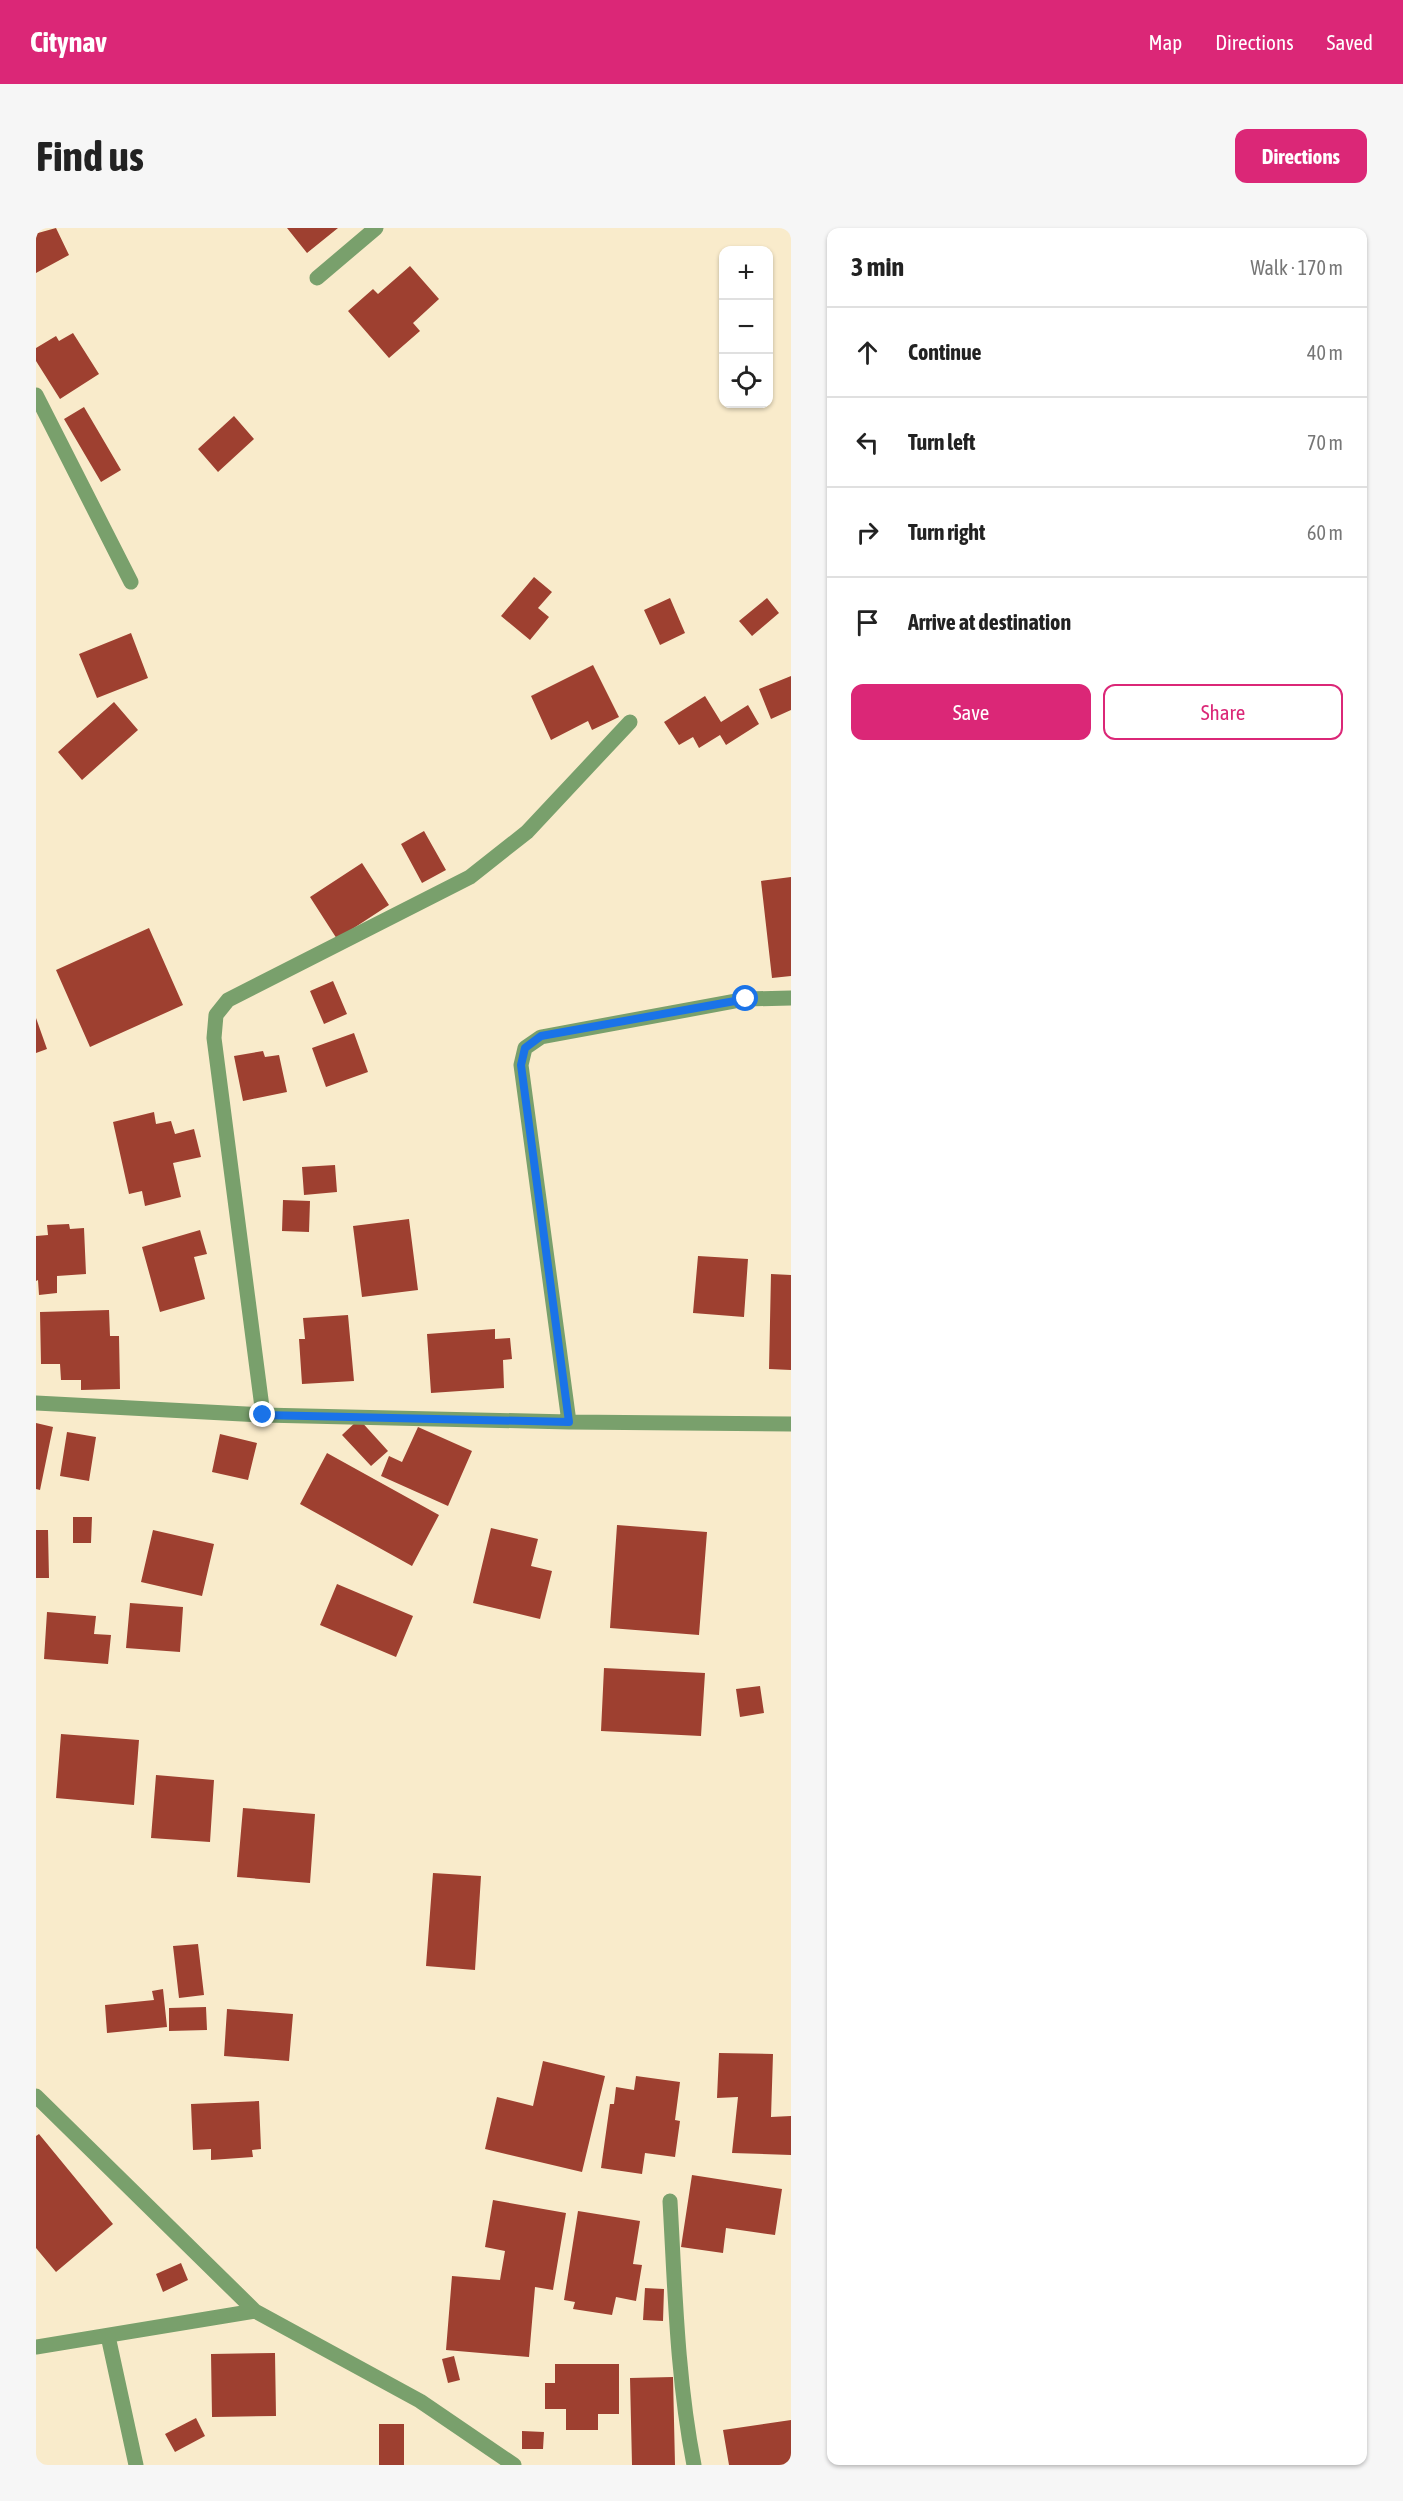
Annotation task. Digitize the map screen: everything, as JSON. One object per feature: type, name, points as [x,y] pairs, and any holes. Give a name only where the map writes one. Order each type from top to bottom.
[{"type":"street","points":[[317,278],[376,228]]},
{"type":"street","points":[[36,395],[131,582]]},
{"type":"street","points":[[263,1415],[214,1038],[216,1015],[228,1000],[470,877],[527,832],[630,722]]},
{"type":"street","points":[[569,1422],[521,1065],[525,1048],[541,1036],[746,999],[791,998]]},
{"type":"street","points":[[36,1403],[263,1415],[791,1424]]},
{"type":"street","points":[[36,2096],[255,2311],[420,2401],[514,2465]]},
{"type":"street","points":[[670,2201],[679,2354],[687,2429],[694,2465]]},
{"type":"street","points":[[36,2347],[255,2311]]},
{"type":"street","points":[[108,2336],[136,2465]]},
{"type":"building","points":[[36,228],[38,233],[56,228],[69,255],[36,273]]},
{"type":"building","points":[[287,228],[338,228],[307,253]]},
{"type":"building","points":[[410,266],[439,299],[413,323],[420,331],[389,358],[348,311],[373,289],[378,294]]},
{"type":"building","points":[[73,333],[99,374],[60,399],[36,361],[36,348],[56,336],[59,341]]},
{"type":"building","points":[[84,407],[121,470],[101,482],[64,419]]},
{"type":"building","points":[[234,416],[254,439],[218,472],[198,449]]},
{"type":"building","points":[[534,577],[552,592],[538,608],[549,617],[530,640],[501,616]]},
{"type":"building","points":[[670,598],[685,633],[660,645],[644,610]]},
{"type":"building","points":[[767,598],[779,613],[752,636],[739,621]]},
{"type":"building","points":[[131,633],[148,678],[97,698],[79,654]]},
{"type":"building","points":[[593,665],[619,717],[592,730],[588,721],[551,740],[531,696]]},
{"type":"building","points":[[791,676],[791,710],[771,719],[759,689]]},
{"type":"building","points":[[705,696],[721,722],[748,705],[759,724],[726,745],[720,735],[699,748],[693,737],[679,745],[664,722]]},
{"type":"building","points":[[114,702],[138,730],[82,780],[58,752]]},
{"type":"building","points":[[424,831],[446,870],[422,883],[401,844]]},
{"type":"building","points":[[362,863],[389,905],[337,939],[310,897]]},
{"type":"building","points":[[791,877],[791,976],[772,978],[761,881]]},
{"type":"building","points":[[149,928],[183,1005],[90,1047],[56,970]]},
{"type":"building","points":[[333,981],[347,1014],[324,1024],[310,991]]},
{"type":"building","points":[[36,1018],[47,1049],[36,1053]]},
{"type":"building","points":[[354,1033],[368,1072],[326,1087],[312,1048]]},
{"type":"building","points":[[263,1051],[265,1057],[279,1055],[287,1092],[243,1101],[234,1056]]},
{"type":"building","points":[[154,1112],[156,1124],[171,1121],[175,1134],[194,1129],[201,1157],[173,1163],[181,1197],[145,1206],[142,1191],[129,1194],[113,1122]]},
{"type":"building","points":[[335,1165],[337,1192],[304,1195],[302,1167]]},
{"type":"building","points":[[283,1200],[310,1201],[309,1232],[282,1231]]},
{"type":"building","points":[[409,1219],[418,1290],[362,1297],[353,1226]]},
{"type":"building","points":[[69,1224],[70,1229],[84,1228],[86,1274],[57,1276],[57,1293],[39,1295],[38,1280],[36,1281],[36,1236],[48,1235],[47,1225]]},
{"type":"building","points":[[200,1230],[207,1254],[194,1257],[205,1299],[160,1312],[142,1247]]},
{"type":"building","points":[[698,1256],[748,1259],[744,1317],[693,1313]]},
{"type":"building","points":[[771,1274],[791,1275],[791,1370],[769,1369]]},
{"type":"building","points":[[109,1310],[110,1336],[119,1336],[120,1389],[81,1390],[81,1380],[61,1380],[60,1364],[41,1364],[40,1312]]},
{"type":"building","points":[[348,1315],[354,1381],[302,1384],[299,1339],[305,1339],[303,1318]]},
{"type":"building","points":[[495,1329],[495,1339],[510,1338],[512,1359],[503,1360],[504,1388],[431,1393],[427,1334]]},
{"type":"building","points":[[359,1419],[388,1451],[371,1466],[342,1435]]},
{"type":"building","points":[[36,1423],[53,1427],[40,1490],[36,1489]]},
{"type":"building","points":[[418,1427],[472,1451],[448,1506],[381,1476],[389,1456],[402,1462]]},
{"type":"building","points":[[67,1432],[96,1437],[89,1481],[60,1476]]},
{"type":"building","points":[[220,1434],[257,1443],[248,1480],[212,1472]]},
{"type":"building","points":[[327,1453],[439,1515],[412,1566],[300,1504]]},
{"type":"building","points":[[73,1517],[92,1517],[91,1543],[73,1543]]},
{"type":"building","points":[[617,1525],[707,1532],[699,1635],[610,1628]]},
{"type":"building","points":[[491,1528],[538,1539],[531,1566],[552,1571],[540,1619],[473,1603]]},
{"type":"building","points":[[36,1530],[48,1530],[49,1578],[36,1578]]},
{"type":"building","points":[[153,1530],[214,1544],[202,1596],[141,1582]]},
{"type":"building","points":[[337,1584],[413,1616],[396,1657],[320,1625]]},
{"type":"building","points":[[130,1603],[183,1607],[180,1652],[126,1648]]},
{"type":"building","points":[[47,1612],[96,1616],[94,1634],[111,1635],[108,1664],[44,1659]]},
{"type":"building","points":[[604,1668],[705,1673],[701,1736],[601,1731]]},
{"type":"building","points":[[760,1686],[764,1713],[740,1717],[736,1689]]},
{"type":"building","points":[[61,1734],[139,1740],[134,1805],[56,1798]]},
{"type":"building","points":[[156,1775],[214,1780],[210,1842],[151,1838]]},
{"type":"building","points":[[243,1808],[315,1814],[310,1883],[237,1877]]},
{"type":"building","points":[[433,1873],[481,1876],[475,1970],[426,1966]]},
{"type":"building","points":[[198,1944],[204,1995],[179,1998],[173,1946]]},
{"type":"building","points":[[163,1989],[167,2027],[107,2033],[105,2005],[154,2000],[152,1991]]},
{"type":"building","points":[[206,2007],[207,2030],[169,2031],[169,2008]]},
{"type":"building","points":[[227,2009],[293,2014],[289,2061],[224,2056]]},
{"type":"building","points":[[719,2053],[773,2054],[771,2117],[791,2116],[791,2155],[732,2153],[738,2097],[717,2098]]},
{"type":"building","points":[[543,2061],[605,2076],[582,2172],[485,2149],[497,2097],[533,2106]]},
{"type":"building","points":[[636,2076],[680,2082],[675,2120],[680,2121],[675,2157],[645,2153],[642,2174],[601,2168],[610,2104],[614,2104],[616,2087],[634,2090]]},
{"type":"building","points":[[259,2101],[261,2149],[252,2150],[253,2157],[211,2160],[211,2149],[193,2150],[191,2104]]},
{"type":"building","points":[[39,2134],[113,2224],[56,2272],[36,2248],[36,2136]]},
{"type":"building","points":[[692,2175],[782,2189],[775,2235],[726,2228],[723,2253],[681,2247]]},
{"type":"building","points":[[493,2200],[566,2213],[553,2290],[535,2287],[529,2357],[446,2350],[452,2276],[500,2280],[505,2251],[485,2247]]},
{"type":"building","points":[[578,2211],[640,2221],[633,2264],[642,2265],[636,2301],[616,2297],[612,2315],[573,2309],[575,2302],[564,2300]]},
{"type":"building","points":[[181,2263],[188,2280],[163,2292],[156,2274]]},
{"type":"building","points":[[645,2288],[664,2289],[663,2321],[643,2320]]},
{"type":"building","points":[[275,2353],[276,2416],[212,2417],[211,2354]]},
{"type":"building","points":[[454,2356],[460,2380],[448,2383],[442,2359]]},
{"type":"building","points":[[555,2364],[619,2364],[619,2414],[598,2414],[598,2430],[566,2430],[566,2409],[545,2409],[545,2383],[555,2383]]},
{"type":"building","points":[[673,2377],[675,2465],[632,2465],[630,2378]]},
{"type":"building","points":[[196,2418],[205,2436],[175,2452],[165,2434]]},
{"type":"building","points":[[791,2420],[791,2465],[729,2465],[723,2430]]},
{"type":"building","points":[[379,2424],[404,2424],[404,2465],[379,2465]]},
{"type":"building","points":[[522,2431],[544,2432],[543,2449],[522,2449]]},
{"type":"route","points":[[263,1415],[569,1422],[521,1065],[525,1048],[541,1036],[746,999]]}]
